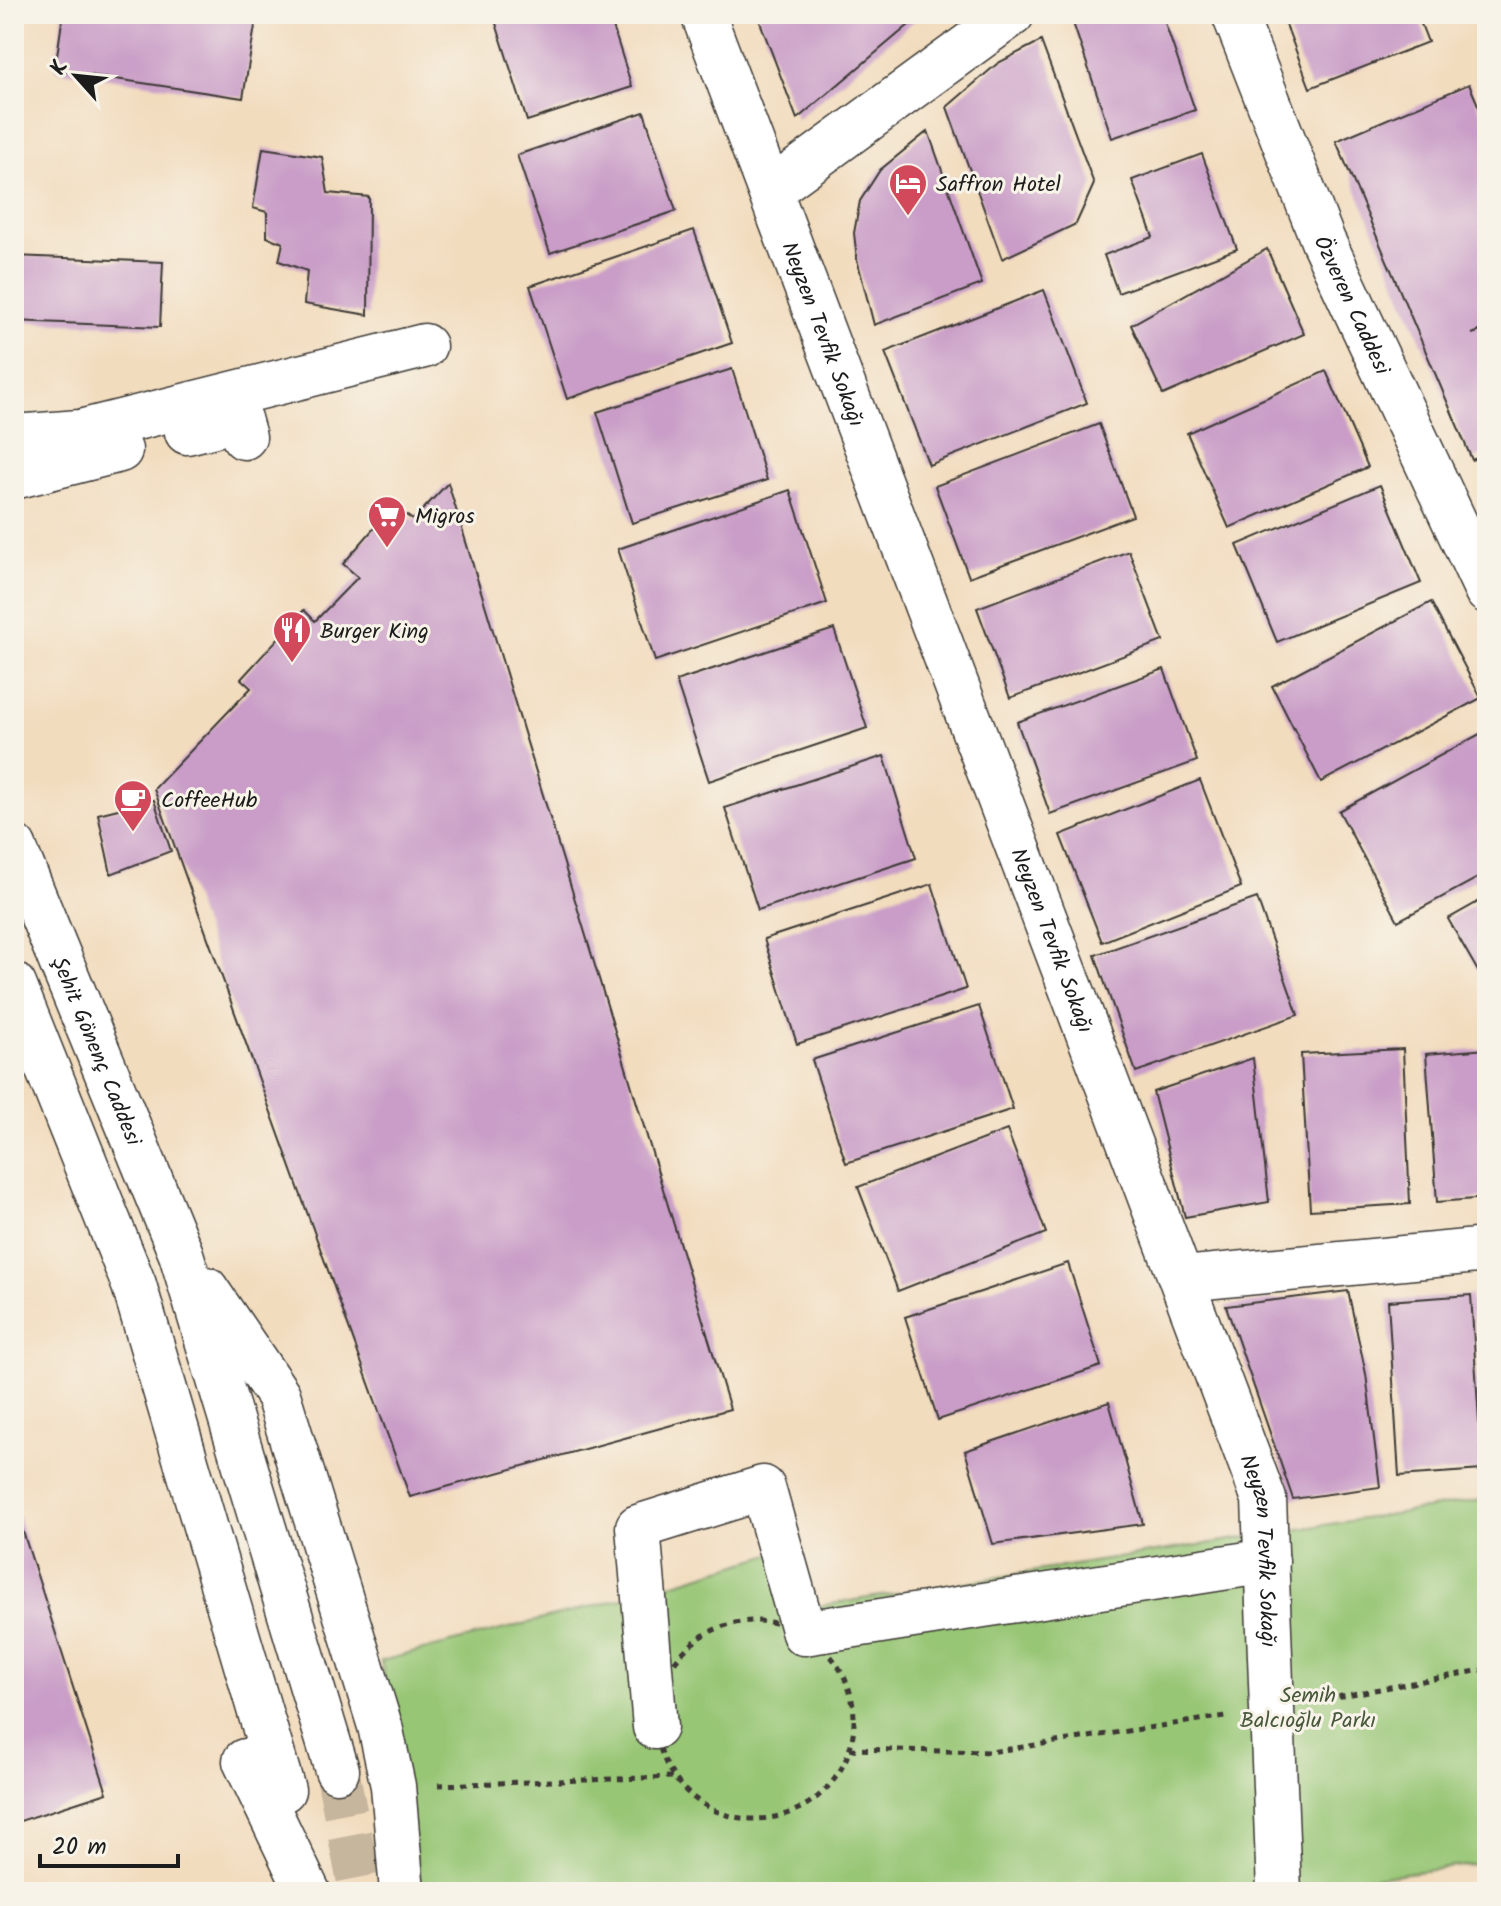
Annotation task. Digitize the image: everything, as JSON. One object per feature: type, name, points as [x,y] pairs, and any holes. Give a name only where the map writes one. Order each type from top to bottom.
[{"type":"street","name":"Neyzen Tevfik Sokağı","points":[[703,14],[1264,1499],[1279,1892]]},
{"type":"street","points":[[771,190],[1012,14]]},
{"type":"street","name":"Özveren Caddesi","points":[[1234,14],[1323,241],[1487,591]]},
{"type":"street","points":[[14,437],[80,432],[424,346]]},
{"type":"street","points":[[14,477],[239,419],[244,437]]},
{"type":"street","name":"Şehit Gönenç Caddesi","points":[[14,847],[181,1254]]},
{"type":"street","points":[[14,985],[134,1285],[283,1790]]},
{"type":"street","points":[[1183,1279],[1487,1250]]},
{"type":"street","points":[[181,1254],[337,1770]]},
{"type":"street","points":[[181,1254],[278,1395],[380,1726],[393,1786],[402,1892]]},
{"type":"street","points":[[134,1285],[150,1430],[192,1583],[250,1777],[308,1892]]},
{"type":"street","points":[[655,1727],[638,1527],[763,1488],[804,1633],[1267,1561]]},
{"type":"path","points":[[745,1621],[775,1622],[804,1633],[829,1654],[847,1683],[854,1715],[850,1749],[836,1777],[814,1800],[786,1815],[755,1821],[723,1815],[695,1800],[673,1777],[661,1754],[655,1727],[658,1697],[670,1669],[689,1645],[715,1629],[745,1621]]},
{"type":"path","points":[[850,1749],[990,1752],[1273,1709],[1487,1669]]},
{"type":"path","points":[[393,1786],[673,1777]]},
{"type":"green space","name":"Semih Balcıoğlu Parkı","points":[[1487,1499],[1487,1863],[1254,1892],[422,1892],[381,1661],[625,1598],[801,1545],[812,1607]]},
{"type":"building","points":[[63,14],[257,14],[243,98],[55,70]]},
{"type":"building","points":[[503,14],[609,14],[632,87],[527,121],[494,17]]},
{"type":"building","points":[[757,14],[922,14],[797,119]]},
{"type":"building","points":[[1070,14],[1162,14],[1195,110],[1112,138]]},
{"type":"building","points":[[1282,14],[1417,14],[1428,42],[1310,88]]},
{"type":"building","points":[[1041,41],[1094,184],[1076,224],[1002,259],[947,107],[998,63]]},
{"type":"building","points":[[1469,84],[1487,126],[1487,328],[1472,334],[1487,329],[1487,454],[1472,460],[1336,141]]},
{"type":"building","points":[[644,112],[676,211],[550,253],[517,155]]},
{"type":"building","name":"Saffron Hotel","points":[[928,131],[982,284],[874,325],[857,259],[854,233],[860,201],[880,170]]},
{"type":"building","points":[[263,148],[322,157],[328,193],[369,197],[368,315],[304,304],[307,271],[279,261],[283,243],[267,237],[267,212],[253,208]]},
{"type":"building","points":[[1202,154],[1237,249],[1118,293],[1104,255],[1153,237],[1132,180]]},
{"type":"building","points":[[694,230],[732,343],[567,399],[530,286]]},
{"type":"building","points":[[1267,249],[1304,334],[1163,395],[1131,325]]},
{"type":"building","points":[[14,256],[163,262],[160,327],[14,321]]},
{"type":"building","points":[[1044,290],[1087,403],[929,465],[885,352]]},
{"type":"building","points":[[732,369],[767,480],[632,523],[597,412]]},
{"type":"building","points":[[1326,371],[1368,467],[1229,528],[1187,433]]},
{"type":"building","points":[[1099,424],[1133,516],[969,577],[935,486]]},
{"type":"building","points":[[448,483],[730,1409],[410,1497],[154,789],[251,688],[241,679],[304,610],[315,621],[358,577],[343,564],[393,506],[413,520]]},
{"type":"building","points":[[1380,485],[1421,583],[1277,642],[1237,545]]},
{"type":"building","points":[[790,490],[827,603],[655,661],[618,549]]},
{"type":"building","points":[[1129,551],[1163,641],[1010,698],[977,608]]},
{"type":"building","points":[[1431,602],[1481,698],[1321,782],[1272,686]]},
{"type":"building","points":[[834,629],[867,728],[709,781],[676,681]]},
{"type":"building","points":[[1164,669],[1197,761],[1050,814],[1017,722]]},
{"type":"building","points":[[1487,730],[1487,873],[1398,921],[1339,811]]},
{"type":"building","points":[[884,756],[916,858],[758,910],[725,808]]},
{"type":"building","points":[[1200,780],[1241,887],[1102,942],[1060,835]]},
{"type":"building","name":"CoffeeHub","points":[[154,800],[171,851],[111,874],[98,814]]},
{"type":"building","points":[[932,884],[966,989],[797,1044],[764,939]]},
{"type":"building","points":[[1487,897],[1487,987],[1448,919]]},
{"type":"building","points":[[1257,898],[1298,1015],[1136,1072],[1095,955]]},
{"type":"building","points":[[979,1006],[1013,1109],[846,1163],[812,1060]]},
{"type":"building","points":[[1403,1049],[1410,1204],[1310,1210],[1301,1054]]},
{"type":"building","points":[[1487,1049],[1487,1198],[1437,1202],[1426,1054]]},
{"type":"building","points":[[1253,1058],[1269,1202],[1185,1217],[1153,1092]]},
{"type":"building","points":[[1007,1130],[1046,1233],[898,1291],[858,1187]]},
{"type":"building","points":[[1068,1263],[1101,1366],[938,1420],[905,1317]]},
{"type":"building","points":[[1348,1291],[1366,1374],[1380,1487],[1293,1499],[1226,1306]]},
{"type":"building","points":[[1471,1295],[1482,1470],[1399,1476],[1388,1301]]},
{"type":"building","points":[[1109,1402],[1143,1524],[993,1544],[965,1451]]},
{"type":"building","points":[[18,1516],[107,1793],[14,1823],[14,1517]]},
{"type":"tunnel","points":[[337,1770],[361,1892]]},
{"type":"place","name":"Saffron Hotel","points":[[908,217]]},
{"type":"place","name":"Migros","points":[[387,549]]},
{"type":"place","name":"Burger King","points":[[292,664]]},
{"type":"place","name":"CoffeeHub","points":[[133,833]]}]
